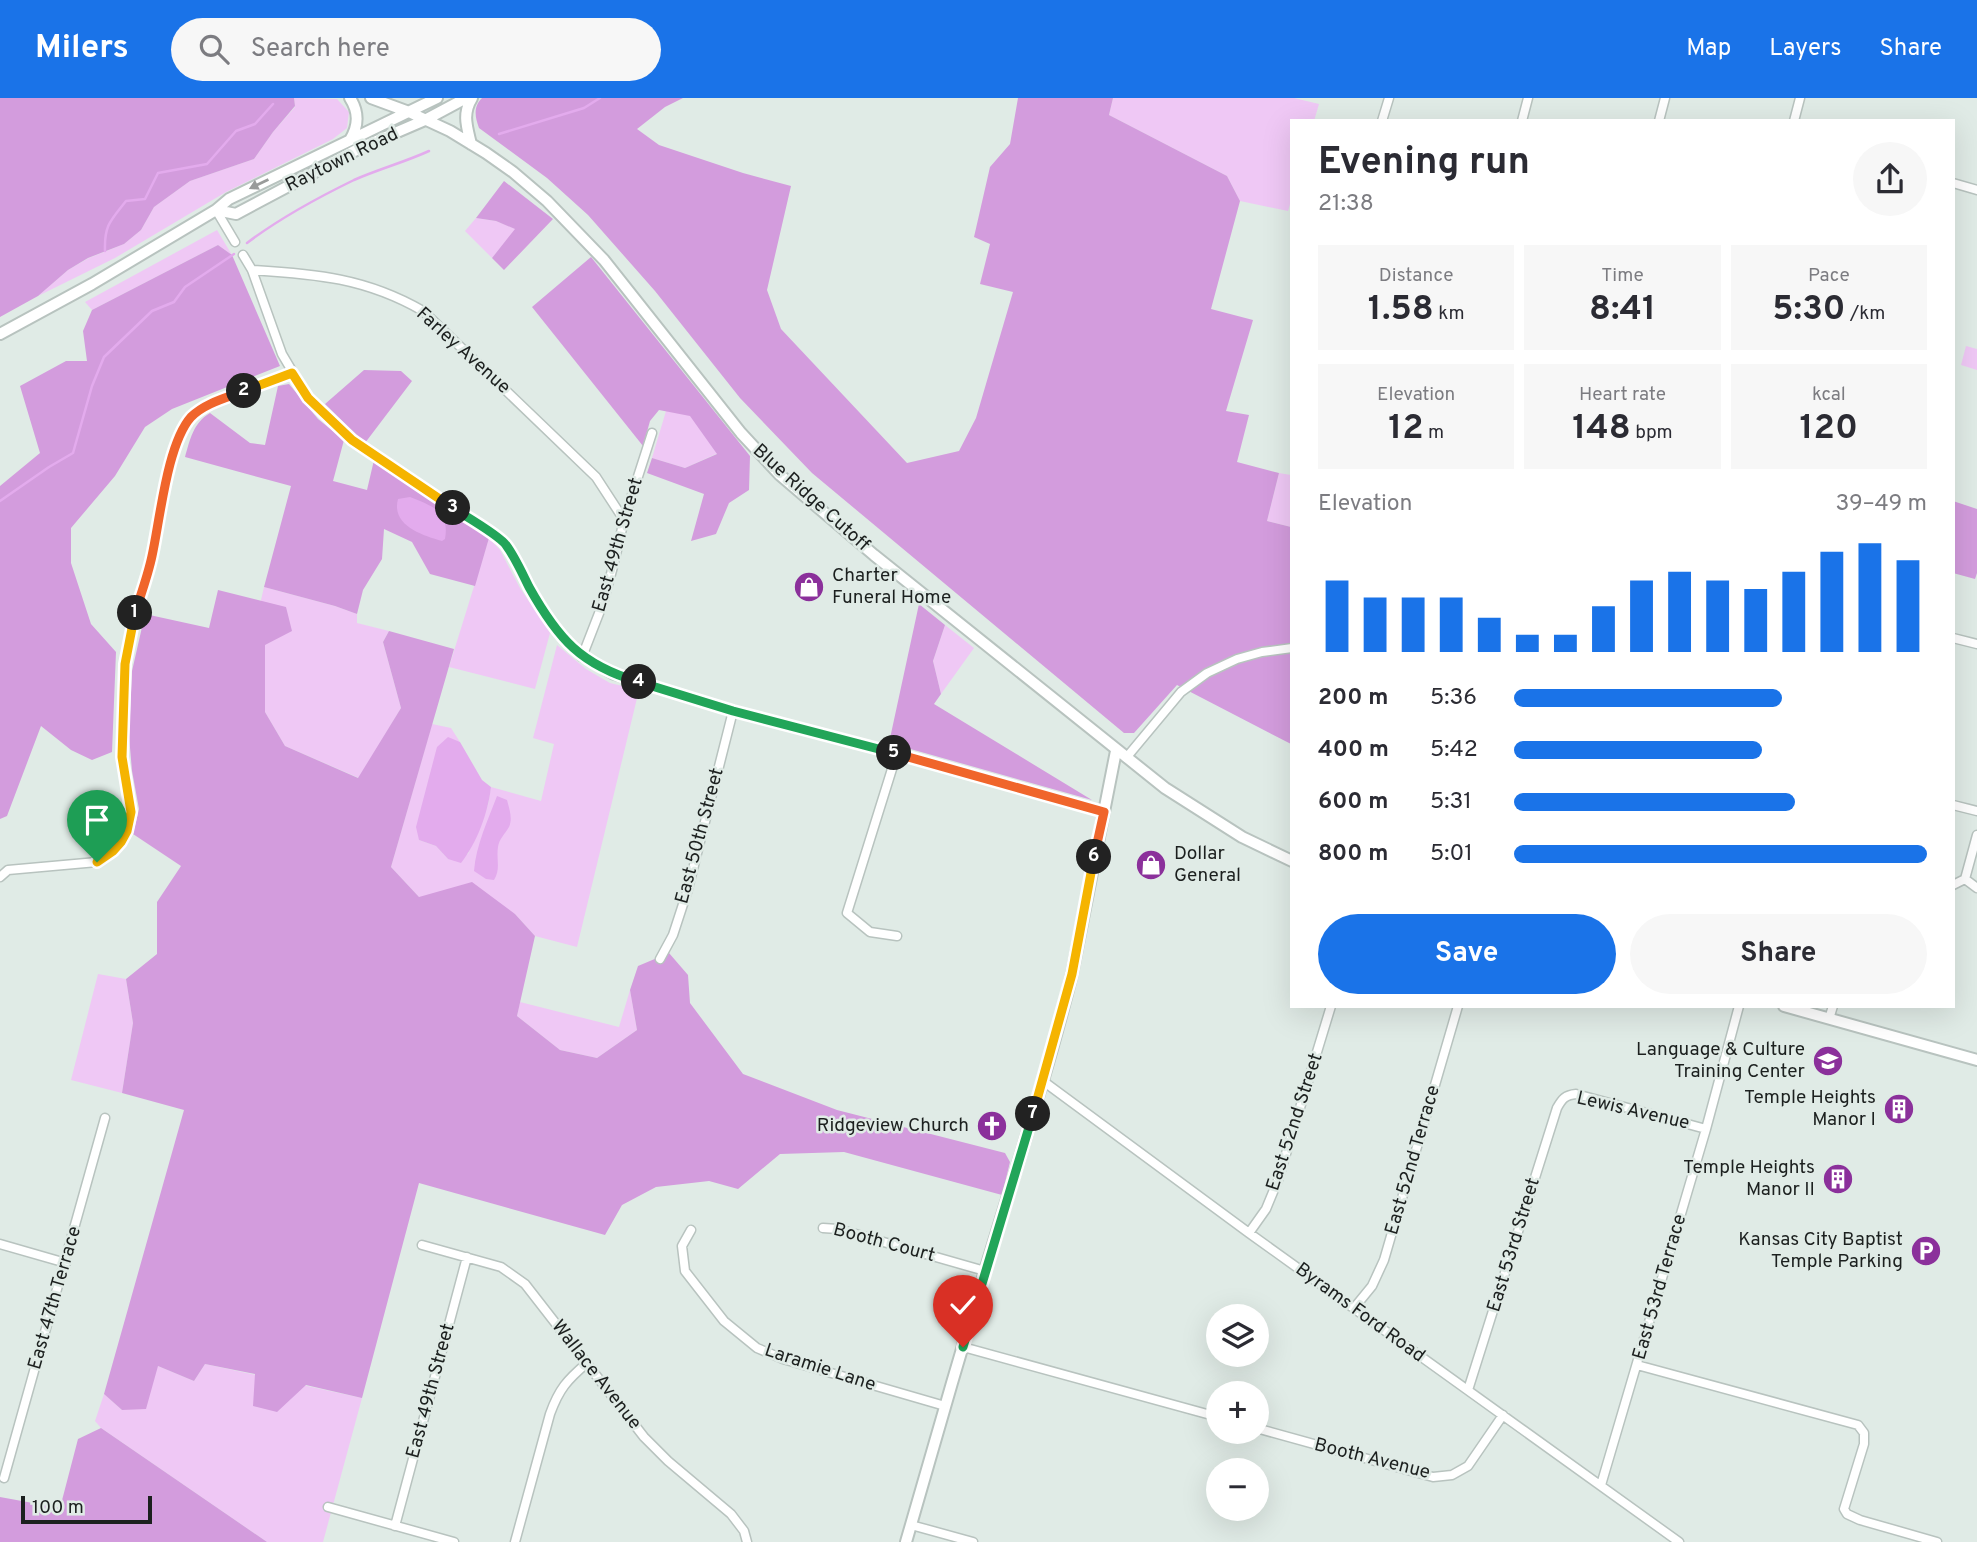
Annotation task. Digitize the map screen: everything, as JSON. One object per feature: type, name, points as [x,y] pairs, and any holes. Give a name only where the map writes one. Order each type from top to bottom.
[{"type":"main road","points":[[350,98],[357,115],[356,130],[350,140]]},
{"type":"main road","name":"Blue Ridge Cutoff","points":[[371,98],[425,120],[471,144],[513,172],[547,201],[604,260],[741,433],[780,475],[874,555],[1177,798],[1242,837],[1290,860]]},
{"type":"main road","name":"Raytown Road","points":[[0,334],[92,284],[216,210],[229,199],[437,98]]},
{"type":"main road","name":"Raytown Road","points":[[216,210],[236,214],[360,148],[425,120],[466,98]]},
{"type":"main road","points":[[471,144],[465,118],[472,98]]},
{"type":"main road","points":[[906,1542],[1043,1081],[1072,974],[1116,751]]},
{"type":"main road","points":[[1791,1008],[1977,1060]]},
{"type":"street","points":[[1383,119],[1389,98]]},
{"type":"street","points":[[1522,119],[1528,98]]},
{"type":"street","points":[[1660,119],[1665,98]]},
{"type":"street","points":[[1795,119],[1800,98]]},
{"type":"street","points":[[1955,184],[1977,190]]},
{"type":"street","points":[[216,210],[235,242]]},
{"type":"street","points":[[243,256],[252,271],[282,354],[308,398],[352,440],[505,543],[537,601],[561,636],[582,657],[614,674],[733,711],[897,753],[1104,812]]},
{"type":"street","name":"Farley Avenue","points":[[252,271],[341,279],[400,298],[423,311],[596,477],[624,520]]},
{"type":"street","points":[[0,877],[8,870],[97,862],[121,842],[127,831],[131,812],[122,757],[125,664],[133,620],[152,557],[168,471],[179,436],[191,417],[208,404],[292,373]]},
{"type":"street","name":"East 49th Street","points":[[582,657],[603,603],[624,520],[652,433]]},
{"type":"street","points":[[1955,638],[1977,644]]},
{"type":"street","points":[[1126,758],[1181,692],[1207,673],[1237,659],[1290,648]]},
{"type":"street","name":"East 50th Street","points":[[660,959],[673,935],[688,889],[733,711]]},
{"type":"street","points":[[897,753],[848,913],[870,932],[897,936]]},
{"type":"street","points":[[1955,806],[1977,811]]},
{"type":"street","points":[[1955,884],[1965,879],[1977,835]]},
{"type":"street","points":[[1965,879],[1977,888]]},
{"type":"street","name":"East 52nd Street","points":[[1249,1233],[1266,1209],[1278,1180],[1330,1008]]},
{"type":"street","name":"East 52nd Terrace","points":[[1354,1308],[1372,1286],[1384,1260],[1457,1008]]},
{"type":"street","name":"East 53rd Terrace","points":[[1601,1485],[1706,1129],[1738,1008]]},
{"type":"street","points":[[1829,1019],[1832,1008]]},
{"type":"street","name":"Byrams Ford Road","points":[[1043,1081],[1249,1233],[1679,1542]]},
{"type":"street","name":"Lewis Avenue","points":[[1562,1100],[1576,1094],[1706,1129]]},
{"type":"street","name":"East 53rd Street","points":[[1468,1390],[1557,1108],[1562,1100]]},
{"type":"street","name":"East 47th Terrace","points":[[4,1478],[105,1118]]},
{"type":"street","name":"Booth Court","points":[[823,1227],[985,1271]]},
{"type":"street","name":"Laramie Lane","points":[[691,1230],[682,1246],[685,1271],[724,1321],[757,1349],[945,1406]]},
{"type":"street","points":[[0,1244],[66,1263]]},
{"type":"street","name":"Wallace Avenue","points":[[422,1245],[501,1267],[525,1284],[644,1437],[668,1461],[732,1514],[744,1531],[747,1542]]},
{"type":"street","name":"East 49th Street","points":[[396,1526],[467,1256]]},
{"type":"street","points":[[963,1347],[1206,1414]]},
{"type":"street","points":[[515,1542],[557,1394],[567,1380],[587,1363]]},
{"type":"street","points":[[1637,1365],[1858,1425],[1864,1433],[1864,1444],[1844,1509],[1847,1514],[1937,1542]]},
{"type":"street","name":"Booth Avenue","points":[[1269,1432],[1433,1476],[1452,1475],[1468,1466],[1503,1415]]},
{"type":"street","points":[[328,1507],[454,1542]]},
{"type":"street","points":[[911,1525],[973,1542]]},
{"type":"shaded area","points":[[0,98],[294,98],[295,106],[254,159],[190,181],[154,207],[141,230],[124,244],[88,258],[68,270],[38,296],[0,317]]},
{"type":"shaded area","points":[[294,98],[337,99],[349,112],[347,128],[333,139],[226,192],[115,258],[38,296],[68,270],[124,244],[141,230],[154,207],[190,181],[254,159],[295,107]]},
{"type":"shaded area","points":[[482,98],[683,98],[665,107],[637,129],[659,145],[791,186],[767,290],[781,329],[907,463],[959,451],[976,418],[1013,292],[980,284],[990,244],[974,237],[990,167],[1010,144],[1018,98],[1113,98],[1109,115],[1227,176],[1240,201],[1211,309],[1253,320],[1226,411],[1249,415],[1237,462],[1279,473],[1267,521],[1290,527],[1290,743],[1177,685],[1134,733],[1124,733],[812,473],[740,398],[655,291],[588,215],[547,178],[479,128],[477,105]]},
{"type":"shaded area","points":[[1113,98],[1294,98],[1319,104],[1315,119],[1290,119],[1288,211],[1240,201],[1227,176],[1109,115]]},
{"type":"shaded area","points":[[504,181],[553,219],[504,270],[492,258],[515,229],[496,221],[476,218]]},
{"type":"shaded area","points":[[476,218],[496,221],[516,229],[492,258],[465,231]]},
{"type":"shaded area","points":[[217,230],[232,255],[218,245],[92,310],[85,302]]},
{"type":"shaded area","points":[[218,245],[232,255],[280,366],[172,409],[145,427],[115,476],[71,528],[71,563],[91,624],[116,652],[112,752],[92,760],[71,750],[41,726],[7,816],[0,819],[0,486],[40,453],[20,386],[66,361],[87,361],[83,331],[92,310]]},
{"type":"shaded area","points":[[591,257],[750,456],[749,490],[729,503],[716,534],[691,541],[704,494],[647,473],[652,458],[685,468],[717,454],[690,416],[659,410],[650,421],[643,446],[532,307]]},
{"type":"shaded area","points":[[1966,346],[1977,349],[1977,370],[1961,365]]},
{"type":"shaded area","points":[[364,370],[401,371],[412,381],[365,443],[325,404]]},
{"type":"shaded area","points":[[289,384],[318,419],[344,440],[333,481],[367,490],[374,460],[489,538],[475,586],[430,574],[412,542],[384,529],[382,559],[363,590],[357,614],[264,587],[291,486],[185,457],[196,427],[210,413],[250,443],[265,445],[278,386]]},
{"type":"shaded area","points":[[666,411],[690,415],[718,453],[685,468],[652,458]]},
{"type":"shaded area","points":[[1279,473],[1290,475],[1290,527],[1267,521]]},
{"type":"shaded area","points":[[410,497],[438,511],[445,522],[445,539],[442,541],[425,536],[403,522],[397,508],[398,499]]},
{"type":"shaded area","points":[[1955,502],[1977,509],[1975,579],[1955,574]]},
{"type":"shaded area","points":[[489,538],[500,550],[520,588],[550,633],[535,689],[449,667]]},
{"type":"shaded area","points":[[264,587],[335,606],[357,614],[357,623],[389,631],[383,642],[401,708],[359,778],[285,746],[265,712],[265,645],[261,600]]},
{"type":"shaded area","points":[[218,590],[286,607],[292,631],[265,645],[265,712],[285,746],[358,778],[401,708],[383,642],[389,631],[454,649],[391,867],[419,897],[472,882],[515,914],[535,936],[517,1016],[560,1050],[597,1058],[637,1030],[630,990],[638,966],[669,953],[688,975],[690,1003],[743,1074],[837,1110],[1005,1153],[1010,1162],[1002,1195],[844,1152],[780,1154],[738,1189],[709,1181],[656,1187],[622,1205],[605,1235],[419,1183],[362,1398],[306,1385],[277,1412],[253,1406],[255,1374],[205,1364],[194,1381],[158,1366],[146,1409],[122,1410],[104,1394],[184,1110],[122,1093],[133,1023],[126,979],[157,954],[157,902],[181,866],[133,834],[139,809],[129,736],[132,671],[145,614],[209,628]]},
{"type":"shaded area","points":[[919,604],[945,625],[933,661],[941,694],[934,704],[1092,800],[889,743]]},
{"type":"shaded area","points":[[945,625],[974,648],[941,694],[933,661]]},
{"type":"shaded area","points":[[557,645],[586,669],[610,683],[639,690],[577,947],[535,936],[515,914],[419,897],[391,867],[432,724],[451,728],[460,742],[448,738],[419,840],[436,846],[448,859],[468,854],[488,805],[491,787],[541,801],[554,744],[533,738]]},
{"type":"shaded area","points":[[448,737],[460,742],[482,780],[491,787],[481,827],[461,863],[448,859],[436,846],[419,840],[416,827],[437,747]]},
{"type":"shaded area","points":[[497,796],[507,800],[511,820],[499,844],[498,868],[494,880],[486,879],[474,871],[480,842]]},
{"type":"shaded area","points":[[98,974],[126,979],[133,1023],[122,1093],[71,1080]]},
{"type":"shaded area","points":[[630,990],[637,1030],[597,1058],[560,1050],[517,1016],[520,1002],[619,1027]]},
{"type":"shaded area","points":[[205,1364],[362,1398],[323,1542],[267,1542],[101,1428],[95,1421],[104,1394],[122,1410],[158,1366],[194,1381]]},
{"type":"shaded area","points":[[101,1428],[267,1542],[0,1542],[0,1497],[60,1508],[78,1439]]},
{"type":"waterway","points":[[499,134],[584,108],[600,98]]},
{"type":"waterway","points":[[105,251],[110,223],[126,201],[145,199],[158,173],[207,164],[236,131],[255,124],[273,104]]},
{"type":"waterway","points":[[247,243],[286,217],[340,187],[429,151]]},
{"type":"waterway","points":[[0,501],[73,453],[92,386],[104,357],[152,311],[174,302],[185,287],[234,254]]},
{"type":"place","name":"Charter Funeral Home","points":[[809,587]]},
{"type":"place","name":"Dollar General","points":[[1151,865]]},
{"type":"place","name":"Language & Culture Training Center","points":[[1828,1061]]},
{"type":"place","name":"Temple Heights Manor I","points":[[1899,1109]]},
{"type":"place","name":"Ridgeview Church","points":[[992,1126]]},
{"type":"place","name":"Temple Heights Manor II","points":[[1838,1179]]},
{"type":"place","name":"Kansas City Baptist Temple Parking","points":[[1926,1251]]},
{"type":"route","points":[[97,862],[121,842],[127,831],[131,812],[122,757],[125,664],[133,620],[152,557],[168,471],[179,436],[191,417],[208,404],[292,373],[308,398],[352,440],[505,543],[537,601],[561,636],[582,657],[614,674],[733,711],[897,753],[1104,812],[1064,1006],[963,1347]]}]
